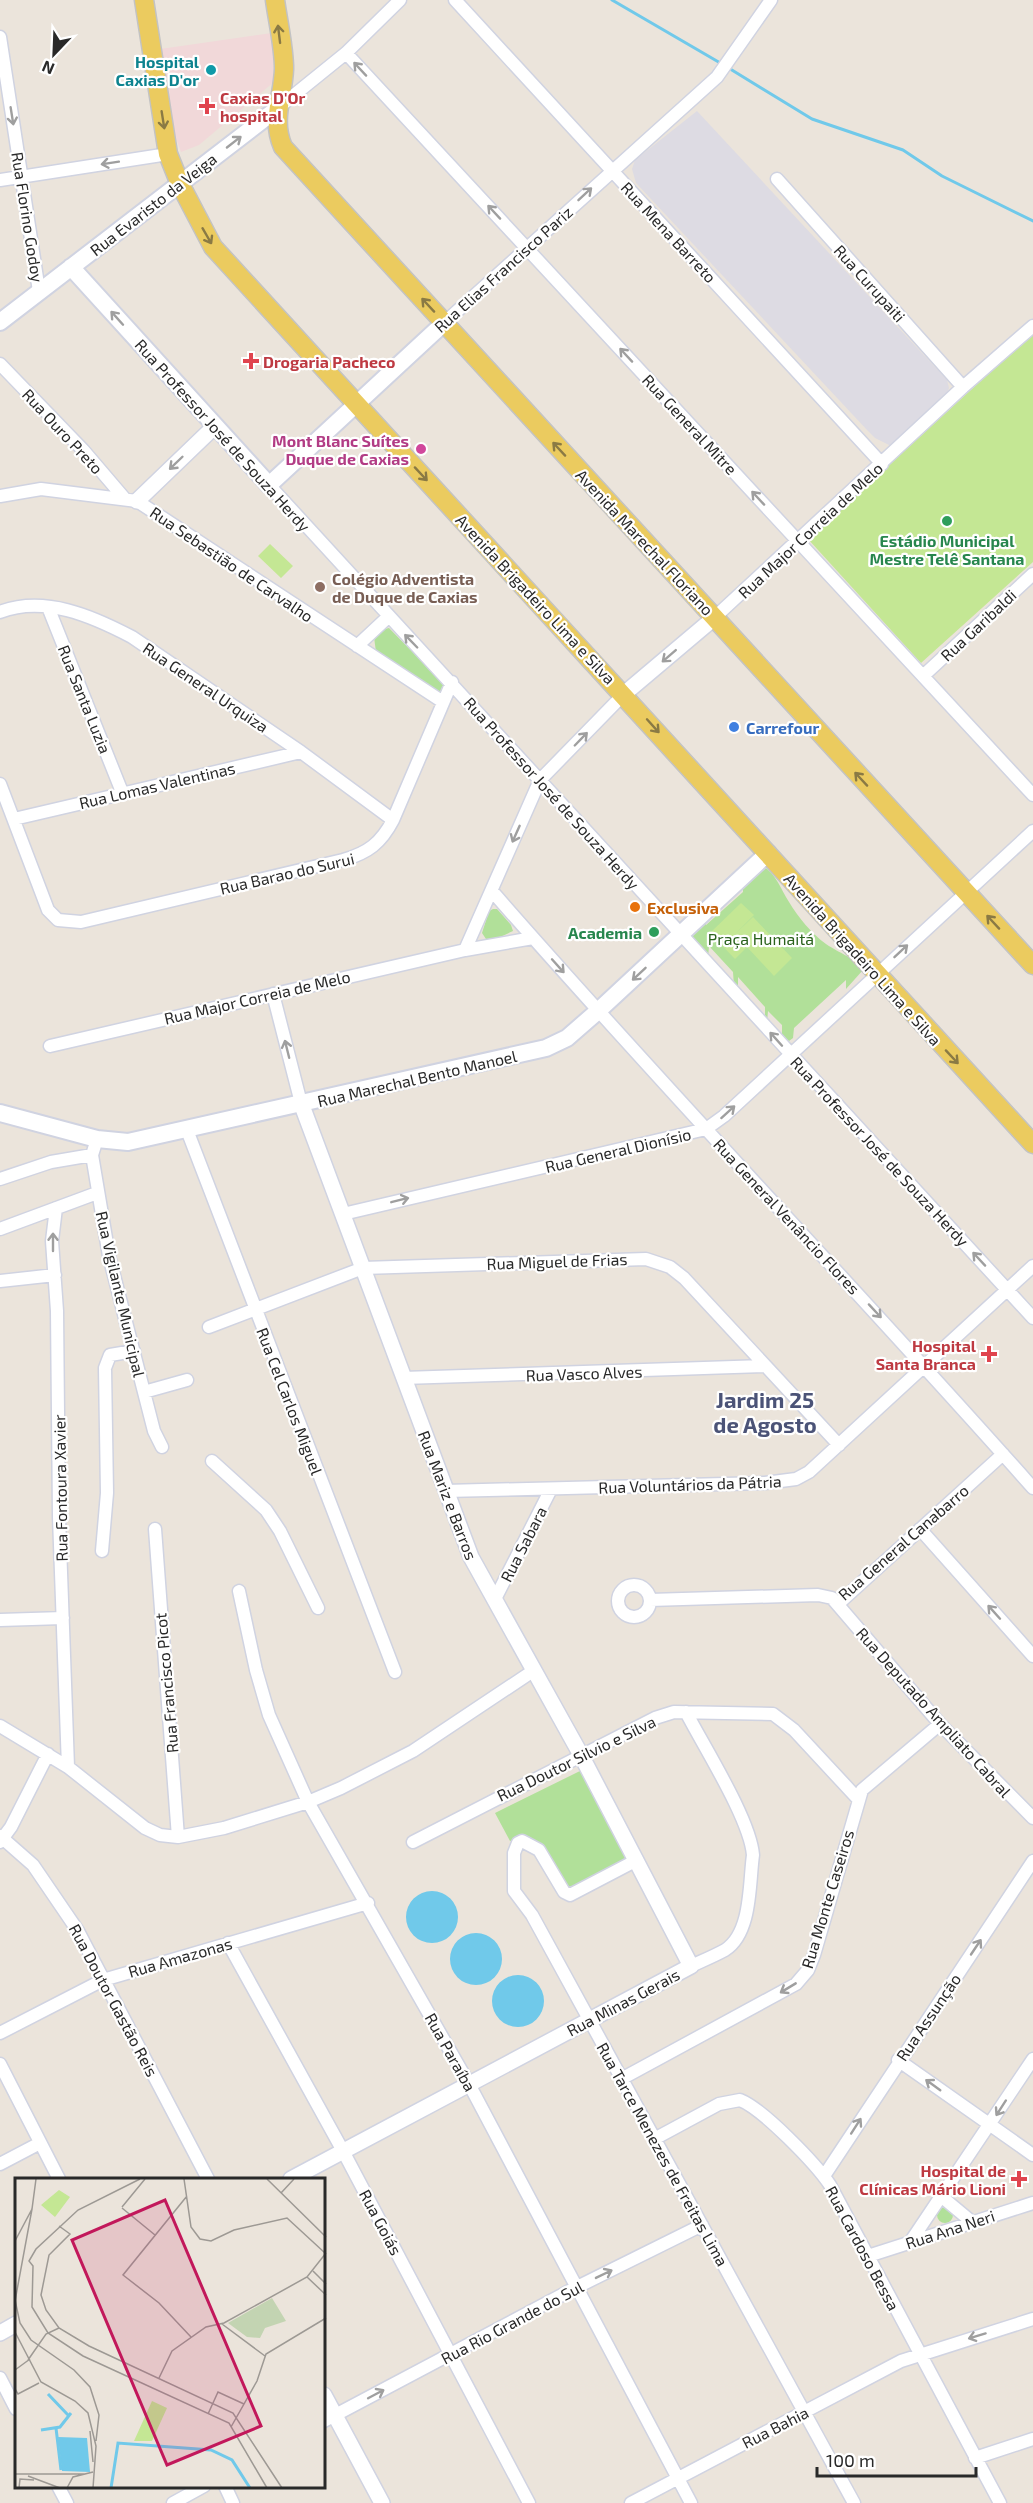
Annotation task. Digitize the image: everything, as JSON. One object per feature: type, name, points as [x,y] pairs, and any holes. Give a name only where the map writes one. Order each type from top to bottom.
[{"type":"main road","name":"Avenida Brigadeiro Lima e Silva","points":[[144,0],[168,154],[180,184],[213,247],[1033,1144]]},
{"type":"main road","name":"Avenida Marechal Floriano","points":[[275,0],[284,70],[277,109],[278,135],[283,147],[1033,965]]},
{"type":"main road","name":"Rua Evaristo da Veiga","points":[[0,322],[277,109]]},
{"type":"main road","name":"Rua Professor José de Souza Herdy","points":[[71,267],[269,485]]},
{"type":"main road","name":"Rua Elias Francisco Pariz","points":[[269,485],[356,402],[444,323]]},
{"type":"main road","name":"Rua Marechal Bento Manoel","points":[[1,1111],[94,1147],[187,1130],[546,1048],[567,1038],[598,1011],[768,853]]},
{"type":"street","name":"Rua Evaristo da Veiga","points":[[277,109],[346,53],[400,0]]},
{"type":"street","name":"Rua Mena Barreto","points":[[455,0],[882,464]]},
{"type":"street","name":"Rua Elias Francisco Pariz","points":[[444,323],[611,170],[717,77],[771,0]]},
{"type":"street","name":"Rua Florino Godoy","points":[[0,38],[39,291]]},
{"type":"street","name":"Rua General Mitre","points":[[346,53],[1033,795]]},
{"type":"street","points":[[284,70],[297,84],[305,86]]},
{"type":"street","points":[[0,180],[168,154]]},
{"type":"street","name":"Rua Curupaiti","points":[[777,179],[963,387]]},
{"type":"street","name":"Rua Major Correia de Melo","points":[[465,950],[540,780],[624,694],[714,618],[963,387],[1033,326]]},
{"type":"street","name":"Rua Ouro Preto","points":[[0,364],[131,500]]},
{"type":"street","points":[[131,500],[215,426]]},
{"type":"street","name":"Rua Professor José de Souza Herdy","points":[[269,485],[1033,1318]]},
{"type":"street","name":"Rua Sebastião de Carvalho","points":[[0,496],[41,489],[131,500],[443,702]]},
{"type":"street","name":"Rua Garibaldi","points":[[923,676],[1033,574]]},
{"type":"street","name":"Rua General Urquiza","points":[[0,612],[30,605],[48,607],[82,614],[132,637],[301,752],[393,820]]},
{"type":"street","name":"Rua Santa Luzia","points":[[48,607],[122,792]]},
{"type":"street","points":[[357,646],[388,617]]},
{"type":"street","name":"Rua Barao do Surui","points":[[14,819],[44,901],[52,916],[72,923],[360,856],[384,836],[393,820],[452,682]]},
{"type":"street","name":"Rua Lomas Valentinas","points":[[14,819],[301,752]]},
{"type":"street","points":[[2,791],[14,819]]},
{"type":"street","name":"Rua General Dionísio","points":[[343,1214],[706,1129],[724,1116],[1033,831]]},
{"type":"street","name":"Rua General Venâncio Flores","points":[[492,891],[598,1011],[926,1366],[1033,1488]]},
{"type":"street","name":"Rua Major Correia de Melo","points":[[50,1046],[465,950],[533,938]]},
{"type":"street","name":"Rua Mariz e Barros","points":[[273,994],[301,1103],[471,1557],[581,1755],[691,1966]]},
{"type":"street","name":"Rua Cel Carlos Miguel","points":[[187,1130],[395,1672]]},
{"type":"street","points":[[0,1179],[94,1147]]},
{"type":"street","name":"Rua Vigilante Municipal","points":[[94,1147],[97,1193],[122,1313],[154,1431],[162,1447]]},
{"type":"street","points":[[0,1229],[97,1193]]},
{"type":"street","name":"Rua Fontoura Xavier","points":[[56,1208],[52,1241],[55,1275],[68,1767]]},
{"type":"street","name":"Rua Miguel de Frias","points":[[209,1327],[363,1268],[628,1259],[659,1262],[684,1278],[839,1445]]},
{"type":"street","name":"Rua Voluntários da Pátria","points":[[445,1491],[786,1481],[804,1476],[1033,1266]]},
{"type":"street","points":[[0,1281],[55,1275]]},
{"type":"street","points":[[102,1551],[107,1492],[106,1361],[113,1354],[134,1351]]},
{"type":"street","name":"Rua Vasco Alves","points":[[403,1378],[764,1366]]},
{"type":"street","points":[[144,1392],[187,1380]]},
{"type":"street","name":"Rua General Canabarro","points":[[650,1600],[818,1595],[828,1596],[838,1604],[1003,1454]]},
{"type":"street","points":[[212,1461],[266,1510],[280,1531],[318,1608]]},
{"type":"street","name":"Rua Sabara","points":[[495,1599],[551,1489]]},
{"type":"street","name":"Rua Francisco Picot","points":[[155,1528],[178,1837]]},
{"type":"street","points":[[920,1529],[1028,1642],[1033,1656]]},
{"type":"street","name":"Rua Paraíba","points":[[239,1591],[256,1670],[269,1715],[308,1802],[368,1903],[469,2084],[575,2288],[691,2503]]},
{"type":"street","name":"Rua Deputado Ampliato Cabral","points":[[838,1604],[940,1724],[1033,1818]]},
{"type":"street","points":[[0,1620],[63,1618]]},
{"type":"street","points":[[0,1726],[68,1767],[145,1828],[160,1835],[178,1837],[213,1832],[308,1802],[395,1761],[533,1671]]},
{"type":"street","name":"Rua Doutor Silvio e Silva","points":[[413,1842],[665,1714],[686,1712],[773,1714],[794,1730],[858,1799]]},
{"type":"street","name":"Rua Minas Gerais","points":[[293,2178],[589,2019],[726,1950],[738,1936],[745,1917],[753,1855],[744,1825],[686,1712]]},
{"type":"street","name":"Rua Monte Caseiros","points":[[623,2078],[788,1989],[802,1977],[814,1954],[858,1799],[869,1783],[940,1724]]},
{"type":"street","points":[[1,1839],[48,1754]]},
{"type":"street","name":"Rua Doutor Gastão Reis","points":[[1,1839],[43,1877],[78,1931],[207,2178]]},
{"type":"street","name":"Rua Tarce Menezes de Freitas Lima","points":[[637,1860],[570,1895],[564,1892],[535,1847],[522,1841],[516,1847],[514,1891],[532,1915],[623,2078],[854,2503]]},
{"type":"street","name":"Rua Assunção","points":[[824,2176],[898,2060],[1033,1861]]},
{"type":"street","name":"Rua Amazonas","points":[[0,2033],[103,1980],[368,1903]]},
{"type":"street","name":"Rua Goiás","points":[[228,1943],[343,2151],[529,2503]]},
{"type":"street","points":[[911,2241],[1033,2059]]},
{"type":"street","points":[[898,2060],[1033,2155]]},
{"type":"street","points":[[0,2064],[58,2178]]},
{"type":"street","name":"Rua Cardoso Bessa","points":[[656,2138],[719,2104],[740,2100],[756,2110],[824,2176],[1000,2503]]},
{"type":"street","points":[[0,2164],[40,2143]]},
{"type":"street","points":[[942,2197],[972,2222]]},
{"type":"street","name":"Rua Ana Neri","points":[[868,2256],[1033,2203]]},
{"type":"street","name":"Rua Rio Grande do Sul","points":[[330,2418],[575,2288],[702,2225]]},
{"type":"street","name":"Rua Bahia","points":[[631,2503],[920,2353],[1033,2319]]},
{"type":"street","points":[[0,2333],[15,2325]]},
{"type":"street","points":[[0,2378],[15,2407]]},
{"type":"street","points":[[326,2403],[330,2418],[382,2503]]},
{"type":"street","points":[[975,2458],[1033,2439]]},
{"type":"street","points":[[59,2488],[67,2503]]},
{"type":"street","points":[[173,2503],[202,2488]]},
{"type":"street","points":[[226,2488],[233,2503]]},
{"type":"shaded area","name":"Caxias D'Or hospital","points":[[272,33],[274,82],[199,145],[181,152],[173,130],[160,49]]},
{"type":"shaded area","points":[[697,111],[947,380],[949,388],[946,395],[891,446],[875,438],[868,431],[636,183],[632,169],[635,160]]},
{"type":"green space","name":"Estádio Municipal Mestre Telê Santana","points":[[1033,333],[1033,562],[921,663],[808,539]]},
{"type":"green space","points":[[270,544],[293,566],[281,578],[258,556]]},
{"type":"green space","points":[[389,628],[441,681],[443,686],[440,692],[376,652],[374,637],[381,630]]},
{"type":"green space","name":"Praça Humaitá","points":[[762,865],[775,877],[793,908],[811,930],[826,944],[854,961],[863,970],[846,989],[846,980],[794,1028],[793,1038],[789,1041],[782,1037],[782,1025],[768,1011],[767,1022],[765,1020],[765,1007],[738,977],[738,990],[734,986],[733,972],[709,946],[708,958],[689,933],[704,917],[706,925],[743,892],[743,881]]},
{"type":"green space","points":[[741,903],[754,915],[734,935],[753,917],[792,958],[774,976],[747,947],[735,959],[710,933]]},
{"type":"green space","points":[[497,909],[511,925],[513,931],[496,939],[486,939],[482,933],[489,911]]},
{"type":"green space","points":[[584,1769],[631,1857],[570,1892],[520,1838],[510,1841],[495,1813]]},
{"type":"green space","points":[[945,2207],[951,2209],[953,2215],[951,2221],[945,2223],[939,2221],[937,2215],[939,2209]]},
{"type":"water","points":[[427,1891],[437,1891],[447,1895],[454,1902],[458,1917],[454,1932],[447,1939],[437,1943],[427,1943],[417,1939],[410,1932],[406,1922],[406,1912],[410,1902],[417,1895]]},
{"type":"water","points":[[471,1933],[481,1933],[491,1937],[498,1944],[502,1959],[498,1974],[491,1981],[481,1985],[471,1985],[461,1981],[454,1974],[450,1964],[450,1954],[454,1944],[461,1937]]},
{"type":"water","points":[[513,1975],[523,1975],[533,1979],[540,1986],[544,2001],[540,2016],[533,2023],[523,2027],[513,2027],[503,2023],[496,2016],[492,2006],[492,1996],[496,1986],[503,1979]]},
{"type":"waterway","points":[[612,0],[722,64]]},
{"type":"waterway","points":[[727,67],[812,119],[903,150],[942,176],[1033,221]]},
{"type":"place","name":"Hospital Caxias D'or","points":[[211,70]]},
{"type":"place","name":"Caxias D'Or hospital","points":[[207,106]]},
{"type":"place","name":"Drogaria Pacheco","points":[[251,361]]},
{"type":"place","name":"Mont Blanc Suítes Duque de Caxias","points":[[421,449]]},
{"type":"place","name":"Estádio Municipal Mestre Telê Santana","points":[[947,521]]},
{"type":"place","name":"Colégio Adventista de Duque de Caxias","points":[[320,587]]},
{"type":"place","name":"Carrefour","points":[[734,727]]},
{"type":"place","name":"Exclusiva","points":[[635,907]]},
{"type":"place","name":"Academia","points":[[654,932]]},
{"type":"place","name":"Hospital Santa Branca","points":[[989,1354]]},
{"type":"place","name":"Hospital de Clínicas Mário Lioni","points":[[1019,2179]]},
{"type":"district","name":"Jardim 25 de Agosto","points":[[765,1412]]}]
